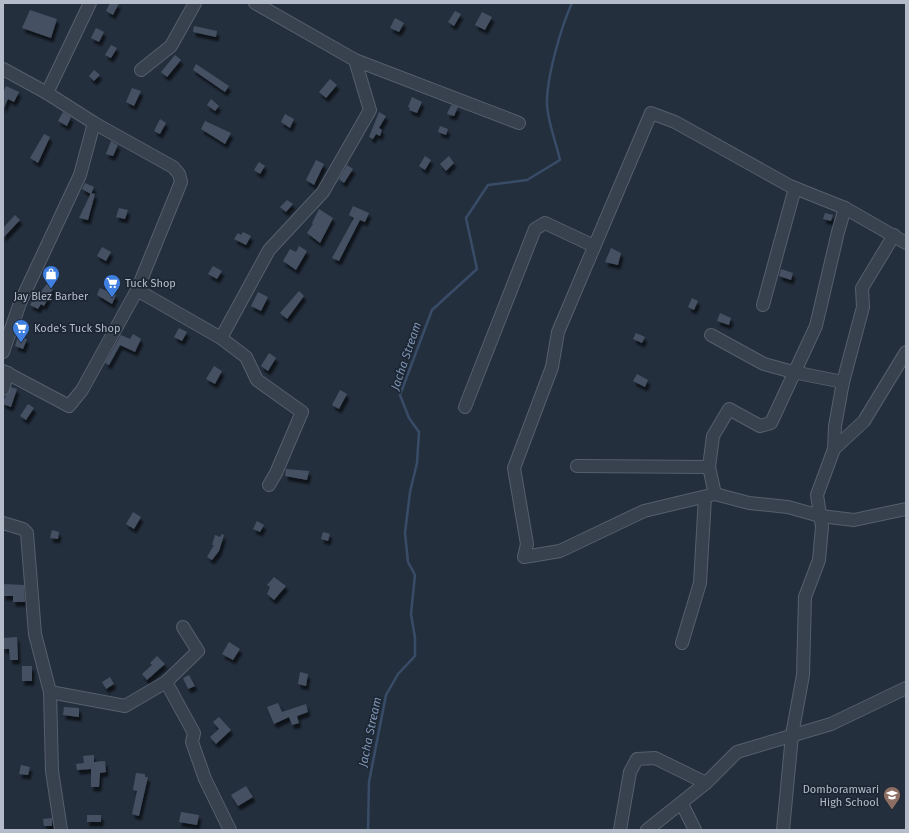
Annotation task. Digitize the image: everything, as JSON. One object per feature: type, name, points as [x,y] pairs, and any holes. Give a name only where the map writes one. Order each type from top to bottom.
[{"type":"street","points":[[140,70],[171,46],[195,3]]},
{"type":"street","points":[[255,3],[355,60],[519,123]]},
{"type":"street","points":[[47,92],[85,5]]},
{"type":"street","points":[[221,338],[269,250],[322,192],[370,110],[355,60]]},
{"type":"street","points":[[3,69],[47,92],[94,123],[173,167],[179,174],[181,182],[136,290],[82,390],[70,406],[5,372],[3,389]]},
{"type":"street","points":[[906,243],[845,208],[795,188],[675,122],[652,113],[558,332],[552,367],[514,468],[527,544],[524,557],[560,551],[644,511],[710,496],[749,503],[788,507],[820,516],[854,520],[906,509]]},
{"type":"street","points":[[3,352],[20,303],[80,175],[94,123]]},
{"type":"street","points":[[763,305],[795,188]]},
{"type":"street","points":[[682,643],[700,583],[710,496],[710,467],[714,436],[729,409],[760,426],[771,423],[793,372],[816,326],[845,208]]},
{"type":"street","points":[[465,407],[535,230],[545,223],[594,246]]},
{"type":"street","points":[[783,830],[792,735],[803,675],[805,597],[819,560],[822,527],[817,495],[834,449],[834,426],[843,382],[864,307],[862,288],[894,235]]},
{"type":"street","points":[[136,290],[221,338],[246,358],[257,380],[302,412],[269,486]]},
{"type":"street","points":[[711,335],[764,364],[793,372],[843,382]]},
{"type":"street","points":[[834,449],[864,421],[906,352]]},
{"type":"street","points":[[576,466],[710,467]]},
{"type":"street","points":[[3,523],[23,529],[27,533],[35,634],[50,692],[52,771],[61,830]]},
{"type":"street","points":[[50,692],[125,706],[166,682],[198,651],[183,627]]},
{"type":"street","points":[[166,682],[194,733],[192,742],[205,779],[230,830]]},
{"type":"street","points":[[647,830],[682,804],[706,783],[737,752],[831,724],[906,688]]},
{"type":"street","points":[[620,830],[630,772],[637,759],[655,758],[706,783]]},
{"type":"street","points":[[682,804],[695,830]]},
{"type":"building","points":[[110,3],[119,3],[113,15],[106,11]]},
{"type":"building","points":[[30,10],[57,19],[51,38],[22,28]]},
{"type":"building","points":[[455,11],[461,14],[454,26],[448,22]]},
{"type":"building","points":[[482,12],[492,17],[485,30],[475,25]]},
{"type":"building","points":[[395,18],[404,23],[399,32],[390,28]]},
{"type":"building","points":[[194,26],[217,31],[216,37],[193,32]]},
{"type":"building","points":[[96,28],[104,32],[99,42],[91,38]]},
{"type":"building","points":[[111,45],[117,48],[111,58],[105,55]]},
{"type":"building","points":[[175,55],[181,60],[167,77],[161,72]]},
{"type":"building","points":[[196,64],[229,86],[225,92],[193,70]]},
{"type":"building","points":[[94,70],[100,75],[94,81],[89,76]]},
{"type":"building","points":[[330,79],[337,85],[326,98],[319,92]]},
{"type":"building","points":[[6,86],[19,92],[14,102],[8,99],[3,110],[3,93]]},
{"type":"building","points":[[132,88],[141,91],[134,106],[126,102]]},
{"type":"building","points":[[412,97],[422,102],[417,113],[409,110],[410,108],[408,107]]},
{"type":"building","points":[[211,99],[219,106],[215,111],[207,105]]},
{"type":"building","points":[[451,105],[458,107],[454,116],[447,114]]},
{"type":"building","points":[[63,112],[71,117],[67,126],[58,121]]},
{"type":"building","points":[[379,112],[386,116],[379,128],[382,130],[380,136],[376,134],[373,139],[369,137]]},
{"type":"building","points":[[285,114],[294,119],[290,128],[281,122]]},
{"type":"building","points":[[160,119],[166,123],[160,134],[154,131]]},
{"type":"building","points":[[205,121],[231,133],[225,144],[201,129]]},
{"type":"building","points":[[440,126],[448,129],[446,135],[438,132]]},
{"type":"building","points":[[44,134],[50,137],[38,163],[30,158]]},
{"type":"building","points":[[111,141],[118,145],[113,156],[106,154]]},
{"type":"building","points":[[425,156],[431,160],[425,170],[419,166]]},
{"type":"building","points":[[449,156],[454,163],[446,171],[440,164]]},
{"type":"building","points":[[316,160],[324,164],[314,185],[306,180]]},
{"type":"building","points":[[259,162],[265,166],[260,174],[254,170]]},
{"type":"building","points":[[347,165],[353,169],[344,183],[339,179]]},
{"type":"building","points":[[85,183],[94,187],[91,194],[82,189]]},
{"type":"building","points":[[91,193],[95,194],[88,220],[79,218]]},
{"type":"building","points":[[287,200],[293,204],[286,212],[280,207]]},
{"type":"building","points":[[353,206],[369,213],[365,222],[360,220],[339,261],[332,258],[354,218],[349,215]]},
{"type":"building","points":[[119,208],[128,210],[125,219],[116,217]]},
{"type":"building","points":[[319,209],[333,218],[320,243],[307,233],[313,224],[312,223]]},
{"type":"building","points":[[825,213],[833,215],[831,221],[823,219]]},
{"type":"building","points":[[15,215],[20,220],[3,238],[3,228]]},
{"type":"building","points":[[243,232],[251,236],[246,245],[234,239],[238,233],[241,235]]},
{"type":"building","points":[[299,246],[307,251],[296,270],[283,261],[290,249],[296,252]]},
{"type":"building","points":[[102,247],[111,252],[106,261],[97,256]]},
{"type":"building","points":[[611,248],[621,253],[618,265],[605,262]]},
{"type":"building","points":[[213,266],[222,271],[217,279],[208,274]]},
{"type":"building","points":[[781,269],[793,273],[791,280],[779,276]]},
{"type":"building","points":[[47,284],[53,289],[44,306],[41,304],[38,309],[30,305],[36,293],[38,295]]},
{"type":"building","points":[[100,288],[116,295],[112,304],[97,295]]},
{"type":"building","points":[[299,291],[304,296],[287,319],[280,313]]},
{"type":"building","points":[[258,292],[268,297],[261,311],[251,306]]},
{"type":"building","points":[[692,298],[698,301],[694,310],[688,307]]},
{"type":"building","points":[[720,313],[731,318],[729,325],[717,321]]},
{"type":"building","points":[[179,328],[187,332],[182,341],[174,337]]},
{"type":"building","points":[[636,333],[645,337],[642,343],[633,339]]},
{"type":"building","points":[[133,334],[141,339],[135,352],[120,345],[109,365],[105,363],[121,335],[130,339]]},
{"type":"building","name":"Kode's Tuck Shop","points":[[18,336],[27,339],[23,349],[15,346]]},
{"type":"building","points":[[269,353],[276,358],[268,371],[261,366]]},
{"type":"building","points":[[214,366],[222,371],[215,384],[206,379]]},
{"type":"building","points":[[637,374],[648,380],[645,387],[633,381]]},
{"type":"building","points":[[11,387],[17,389],[11,407],[3,404],[3,401]]},
{"type":"building","points":[[340,390],[347,394],[339,409],[332,405]]},
{"type":"building","points":[[28,404],[34,408],[26,420],[20,416]]},
{"type":"building","points":[[286,469],[309,471],[307,480],[285,476]]},
{"type":"building","points":[[133,512],[141,517],[134,529],[126,524]]},
{"type":"building","points":[[257,521],[264,525],[260,532],[253,529]]},
{"type":"building","points":[[52,530],[59,532],[58,539],[50,538]]},
{"type":"building","points":[[323,532],[330,534],[328,541],[321,539]]},
{"type":"building","points":[[222,534],[224,535],[219,551],[212,560],[207,557],[214,545],[212,545],[215,535],[220,537]]},
{"type":"building","points":[[274,577],[286,586],[274,600],[267,594],[270,587],[267,585]]},
{"type":"building","points":[[3,584],[24,585],[25,602],[13,602],[13,596],[3,596]]},
{"type":"building","points":[[17,637],[18,660],[10,660],[9,649],[3,649],[3,638]]},
{"type":"building","points":[[229,642],[240,649],[233,660],[222,654]]},
{"type":"building","points":[[157,656],[165,664],[147,680],[142,674],[152,665],[150,663]]},
{"type":"building","points":[[22,666],[32,666],[32,681],[22,681]]},
{"type":"building","points":[[300,672],[308,674],[306,686],[298,684]]},
{"type":"building","points":[[189,675],[195,686],[188,689],[183,678]]},
{"type":"building","points":[[110,677],[114,684],[106,689],[102,682]]},
{"type":"building","points":[[278,703],[282,712],[306,704],[308,712],[297,716],[299,723],[292,725],[289,717],[274,724],[267,707]]},
{"type":"building","points":[[64,707],[79,708],[79,717],[63,715]]},
{"type":"building","points":[[219,717],[231,730],[216,744],[210,737],[219,729],[213,722]]},
{"type":"building","points":[[94,755],[94,762],[105,761],[106,772],[100,773],[99,787],[91,787],[91,769],[77,770],[76,764],[84,763],[83,756]]},
{"type":"building","points":[[21,765],[30,767],[28,775],[19,774]]},
{"type":"building","points":[[136,773],[145,774],[145,777],[148,777],[139,816],[132,814],[137,791],[133,790]]},
{"type":"building","points":[[246,786],[253,797],[238,806],[231,795]]},
{"type":"building","points":[[181,812],[199,815],[197,825],[179,822]]},
{"type":"building","points":[[87,815],[101,815],[101,822],[87,822]]},
{"type":"building","points":[[52,818],[52,826],[44,826],[43,819]]},
{"type":"waterway","name":"Jacha Stream","points":[[368,830],[369,782],[386,695],[398,674],[415,656],[415,638],[411,614],[415,575],[408,562],[405,533],[410,492],[417,463],[419,432],[409,418],[400,395],[432,310],[477,269],[466,218],[488,185],[527,180],[560,160],[549,119],[547,94],[555,53],[563,25],[572,3]]},
{"type":"place","name":"Jay Blez Barber","points":[[51,289]]},
{"type":"place","name":"Tuck Shop","points":[[112,298]]},
{"type":"place","name":"Kode's Tuck Shop","points":[[21,343]]},
{"type":"place","name":"Domboramwari High School","points":[[892,810]]}]
